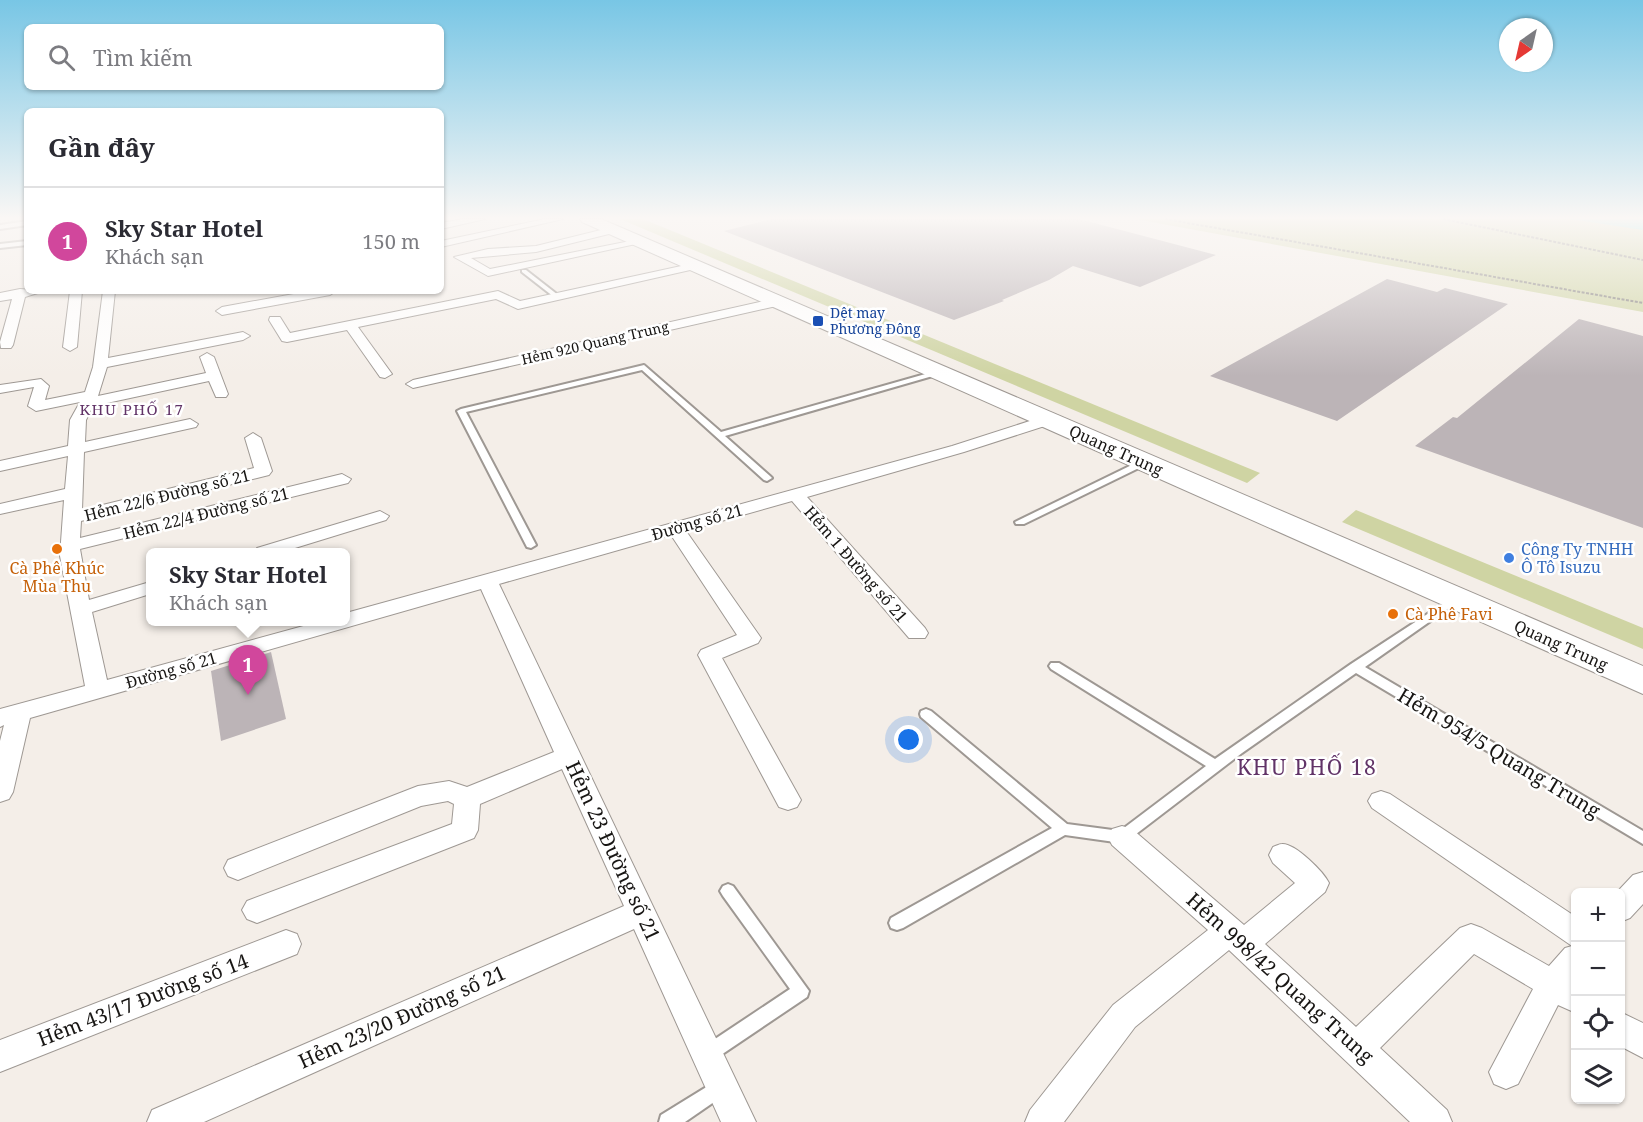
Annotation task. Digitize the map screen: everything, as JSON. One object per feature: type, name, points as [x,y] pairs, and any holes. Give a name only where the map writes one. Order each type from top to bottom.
[{"type":"main road","name":"Quang Trung","points":[[708,271],[940,373],[1057,417],[1144,462],[1279,512],[1455,598],[1643,681]]},
{"type":"main road","name":"Quang Trung","points":[[721,271],[1279,512],[1643,659]]},
{"type":"street","points":[[275,320],[287,338],[498,295],[518,305],[670,271]]},
{"type":"street","points":[[6,345],[20,293]]},
{"type":"street","points":[[0,297],[24,293]]},
{"type":"street","points":[[70,346],[76,294]]},
{"type":"street","points":[[98,691],[72,574],[71,546],[78,420],[89,399],[101,364],[109,294]]},
{"type":"street","points":[[222,311],[314,294]]},
{"type":"street","name":"Hẻm 920 Quang Trung","points":[[413,384],[562,350],[770,298]]},
{"type":"street","points":[[349,324],[385,374]]},
{"type":"street","points":[[101,364],[243,336]]},
{"type":"street","points":[[207,357],[221,394]]},
{"type":"street","points":[[0,389],[36,382],[42,386],[36,406],[89,399],[214,376]]},
{"type":"street","name":"Đường số 21","points":[[350,619],[958,449],[1057,417]]},
{"type":"street","points":[[0,466],[190,424]]},
{"type":"street","name":"Hẻm 22/6 Đường số 21","points":[[72,518],[263,471],[253,438]]},
{"type":"street","name":"Hẻm 22/4 Đường số 21","points":[[71,546],[342,479]]},
{"type":"street","points":[[0,509],[74,492]]},
{"type":"street","name":"Hẻm 1 Đường số 21","points":[[795,494],[917,633]]},
{"type":"street","points":[[277,548],[380,516]]},
{"type":"street","points":[[675,528],[750,638],[709,655],[788,800]]},
{"type":"street","name":"Hẻm 23 Đường số 21","points":[[487,580],[739,1122]]},
{"type":"street","points":[[81,609],[146,589]]},
{"type":"street","name":"Đường số 21","points":[[10,715],[324,626]]},
{"type":"street","points":[[0,792],[10,715]]},
{"type":"street","points":[[238,868],[418,796],[449,791],[467,798],[569,756]]},
{"type":"street","points":[[257,910],[465,830],[467,798]]},
{"type":"street","points":[[1381,801],[1571,931]]},
{"type":"street","name":"Hẻm 998/42 Quang Trung","points":[[1122,837],[1237,937],[1357,1048],[1429,1120]]},
{"type":"street","points":[[1042,1122],[1124,1016],[1315,883],[1283,855]]},
{"type":"street","points":[[1625,904],[1643,884]]},
{"type":"street","name":"Hẻm 23/20 Đường số 21","points":[[164,1122],[641,912]]},
{"type":"street","points":[[1357,1048],[1472,938],[1564,990]]},
{"type":"street","name":"Hẻm 43/17 Đường số 14","points":[[0,1056],[286,944]]},
{"type":"street","points":[[1506,1072],[1564,990],[1571,970]]},
{"type":"street","points":[[1625,1030],[1643,1042]]},
{"type":"lane","points":[[524,271],[556,296]]},
{"type":"lane","points":[[531,545],[460,411],[644,367],[722,434],[766,477]]},
{"type":"lane","points":[[722,434],[940,373]]},
{"type":"lane","points":[[1020,522],[1144,462]]},
{"type":"lane","points":[[926,714],[1063,829],[1122,837],[1216,766],[1455,598]]},
{"type":"lane","points":[[1055,666],[1216,766]]},
{"type":"lane","name":"Hẻm 954/5 Quang Trung","points":[[1355,667],[1643,838]]},
{"type":"lane","points":[[897,923],[1063,829]]},
{"type":"lane","points":[[706,1055],[801,991],[728,891]]},
{"type":"lane","points":[[668,1122],[721,1087]]},
{"type":"path","points":[[1463,271],[1643,303]]},
{"type":"green space","points":[[744,271],[770,271],[1260,473],[1247,483]]},
{"type":"green space","points":[[1421,271],[1643,271],[1643,312]]},
{"type":"green space","points":[[1356,510],[1643,628],[1643,649],[1342,522]]},
{"type":"building","points":[[828,271],[1064,271],[1002,300],[1004,301],[954,320]]},
{"type":"building","points":[[1090,271],[1177,271],[1140,287]]},
{"type":"building","points":[[1387,279],[1437,292],[1445,288],[1508,304],[1337,421],[1210,376]]},
{"type":"building","points":[[1579,319],[1643,336],[1643,528],[1415,446],[1453,417],[1457,418]]},
{"type":"building","points":[[271,652],[286,719],[221,741],[211,671]]},
{"type":"place","name":"Dệt may Phương Đông","points":[[818,321]]},
{"type":"place","name":"Cà Phê Khúc Mùa Thu","points":[[57,549]]},
{"type":"place","name":"Công Ty TNHH Ô Tô Isuzu","points":[[1509,558]]},
{"type":"place","name":"Cà Phê Favi","points":[[1393,614]]},
{"type":"place","name":"Sky Star Hotel","points":[[248,695]]},
{"type":"district","name":"KHU PHỐ 17","points":[[132,410]]},
{"type":"district","name":"KHU PHỐ 18","points":[[1307,768]]}]
